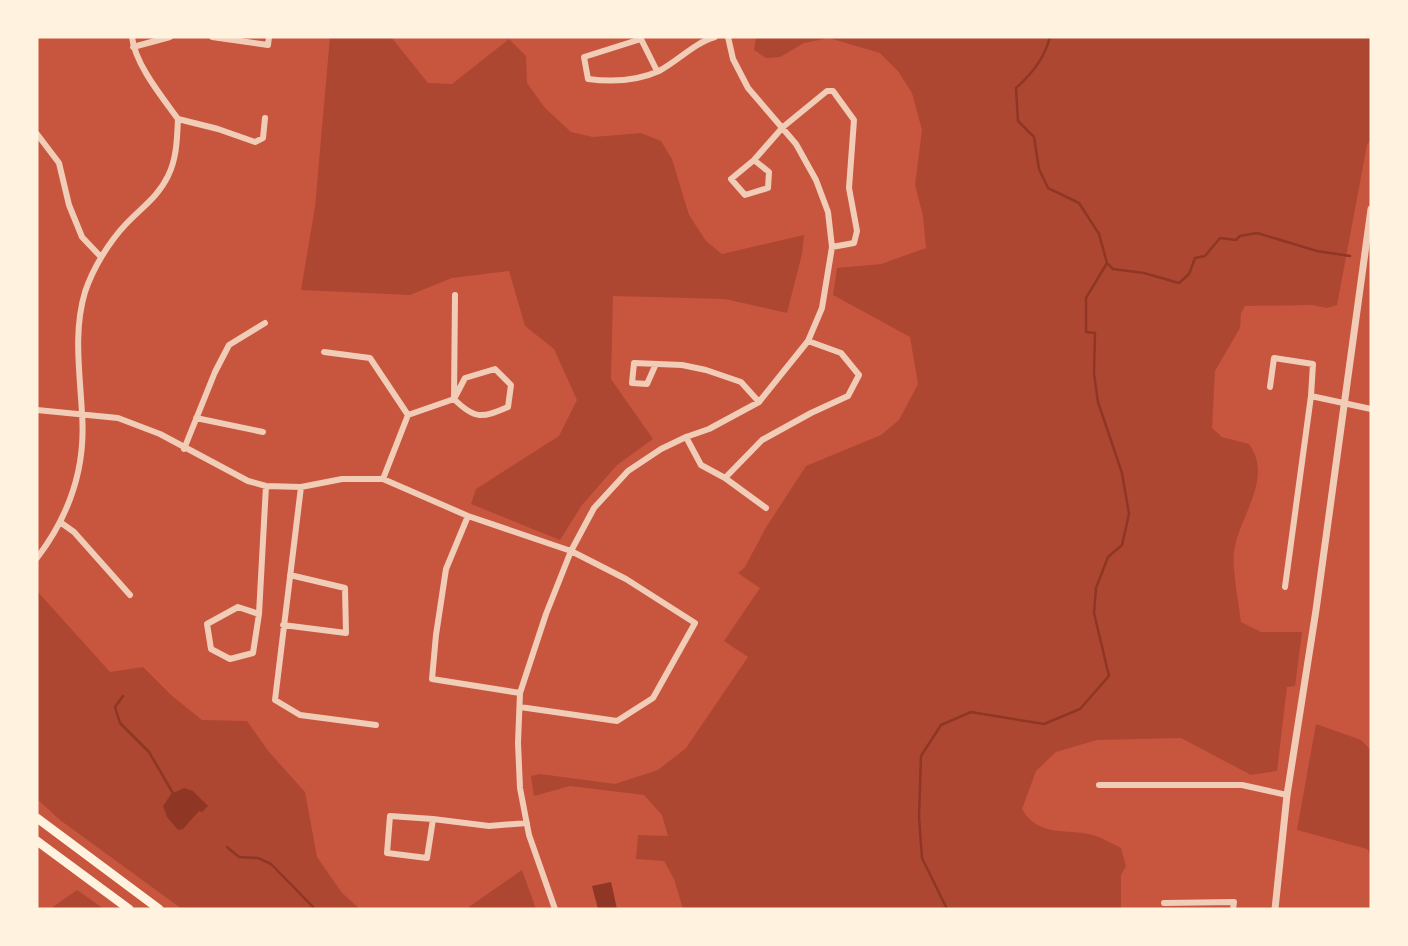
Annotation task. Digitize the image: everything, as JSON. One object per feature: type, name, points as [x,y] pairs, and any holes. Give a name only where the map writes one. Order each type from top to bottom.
[{"type":"main road","points":[[37,818],[159,909]]},
{"type":"main road","points":[[37,841],[130,909]]},
{"type":"street","points":[[132,37],[133,47],[158,92],[178,119],[255,142],[262,138],[265,118]]},
{"type":"street","points":[[133,47],[170,37]]},
{"type":"street","points":[[212,37],[268,45],[269,37]]},
{"type":"street","points":[[657,71],[641,39],[584,57],[588,79],[614,82],[657,71],[705,40],[715,37]]},
{"type":"street","points":[[555,909],[527,822],[518,766],[520,693],[542,625],[571,551],[594,508],[611,487],[644,459],[759,402],[808,341],[822,308],[832,247],[828,212],[816,180],[796,144],[748,88],[733,59],[728,37]]},
{"type":"street","points":[[754,160],[769,172],[768,188],[745,195],[731,179],[754,160],[782,127],[830,90],[850,112],[854,120],[849,188],[856,239],[851,244],[832,247]]},
{"type":"street","points":[[37,558],[69,503],[80,462],[83,416],[78,328],[85,293],[101,257],[124,226],[153,199],[167,179],[173,163],[178,119]]},
{"type":"street","points":[[37,134],[59,163],[69,205],[82,237],[101,257]]},
{"type":"street","points":[[1275,909],[1287,795],[1301,713],[1371,209]]},
{"type":"street","points":[[383,479],[408,415],[454,399],[465,378],[495,369],[511,385],[508,407],[489,415],[468,413],[454,399],[455,295]]},
{"type":"street","points":[[184,449],[215,372],[229,345],[265,323]]},
{"type":"street","points":[[725,478],[762,440],[848,396],[859,375],[841,353],[808,341]]},
{"type":"street","points":[[324,352],[370,358],[408,415]]},
{"type":"street","points":[[1270,387],[1274,358],[1313,363],[1311,396],[1285,587]]},
{"type":"street","points":[[655,366],[682,365],[741,382],[759,402]]},
{"type":"street","points":[[1311,396],[1371,409]]},
{"type":"street","points":[[37,410],[118,418],[145,427],[248,481],[266,486],[301,487],[342,480],[383,479],[468,516],[571,551],[626,579],[695,623],[653,698],[617,720],[520,707]]},
{"type":"street","points":[[196,418],[263,432]]},
{"type":"street","points":[[686,437],[701,465],[725,478],[766,508]]},
{"type":"street","points":[[259,614],[238,607],[206,624],[212,649],[230,659],[253,653],[259,614],[266,486]]},
{"type":"street","points":[[301,487],[275,700],[300,715],[376,725]]},
{"type":"street","points":[[468,516],[446,569],[432,679],[520,693]]},
{"type":"street","points":[[60,522],[74,532],[130,595]]},
{"type":"street","points":[[283,625],[346,632],[345,588],[290,575]]},
{"type":"street","points":[[1099,785],[1242,785],[1287,795]]},
{"type":"street","points":[[433,819],[427,859],[387,853],[390,816],[433,819],[489,826],[527,822]]},
{"type":"street","points":[[1164,903],[1234,902],[1233,909]]},
{"type":"shaded area","points":[[330,37],[391,37],[428,83],[452,84],[509,39],[526,56],[527,83],[545,108],[571,132],[593,137],[641,133],[661,141],[672,159],[689,215],[706,241],[722,254],[804,235],[787,313],[725,299],[613,296],[611,379],[653,439],[617,465],[582,505],[560,540],[471,504],[476,489],[559,436],[577,400],[554,349],[525,326],[509,271],[452,278],[410,295],[301,290],[315,207]]},
{"type":"shaded area","points":[[756,37],[1371,37],[1371,139],[1367,145],[1337,305],[1327,308],[1312,305],[1245,306],[1241,313],[1240,328],[1215,371],[1212,428],[1222,437],[1249,444],[1256,457],[1258,470],[1257,484],[1234,552],[1241,622],[1261,632],[1302,632],[1295,686],[1287,687],[1277,771],[1251,775],[1181,738],[1097,740],[1056,752],[1036,771],[1022,809],[1037,825],[1096,836],[1121,848],[1126,866],[1121,875],[1121,909],[683,909],[674,879],[664,861],[636,859],[638,835],[668,836],[662,815],[644,795],[570,786],[534,796],[531,776],[540,774],[615,784],[658,770],[686,748],[748,657],[724,641],[760,588],[738,573],[745,567],[765,529],[806,466],[881,435],[899,420],[918,384],[910,337],[833,295],[837,268],[881,264],[926,248],[923,216],[915,185],[922,130],[912,93],[898,71],[880,53],[829,38],[804,43],[780,57],[766,58],[754,50]]},
{"type":"shaded area","points":[[37,591],[110,672],[143,667],[171,695],[202,720],[247,721],[269,752],[305,792],[317,857],[342,893],[360,909],[182,909],[60,820],[37,799]]},
{"type":"shaded area","points":[[1316,724],[1361,740],[1371,750],[1371,855],[1367,849],[1297,830]]},
{"type":"shaded area","points":[[184,788],[193,791],[208,806],[202,812],[199,811],[183,829],[178,830],[167,817],[163,806],[171,794]]},
{"type":"shaded area","points":[[522,870],[536,909],[466,909]]},
{"type":"shaded area","points":[[611,882],[617,909],[598,909],[592,886]]},
{"type":"shaded area","points":[[77,890],[104,909],[50,909]]},
{"type":"waterway","points":[[947,909],[922,858],[919,817],[921,756],[941,725],[971,712],[1044,724],[1080,709],[1109,676],[1094,613],[1096,588],[1108,557],[1122,545],[1129,514],[1122,473],[1098,402],[1094,374],[1095,333],[1086,332],[1086,298],[1107,263],[1099,234],[1079,203],[1048,188],[1039,169],[1034,137],[1018,121],[1016,88],[1037,65],[1050,37]]},
{"type":"waterway","points":[[1108,264],[1113,269],[1144,273],[1179,283],[1189,274],[1195,258],[1205,256],[1220,238],[1236,240],[1240,236],[1257,233],[1317,251],[1350,256]]},
{"type":"waterway","points":[[123,696],[115,707],[120,723],[149,752],[174,795]]},
{"type":"waterway","points":[[227,847],[239,857],[258,858],[271,864],[315,909]]}]
